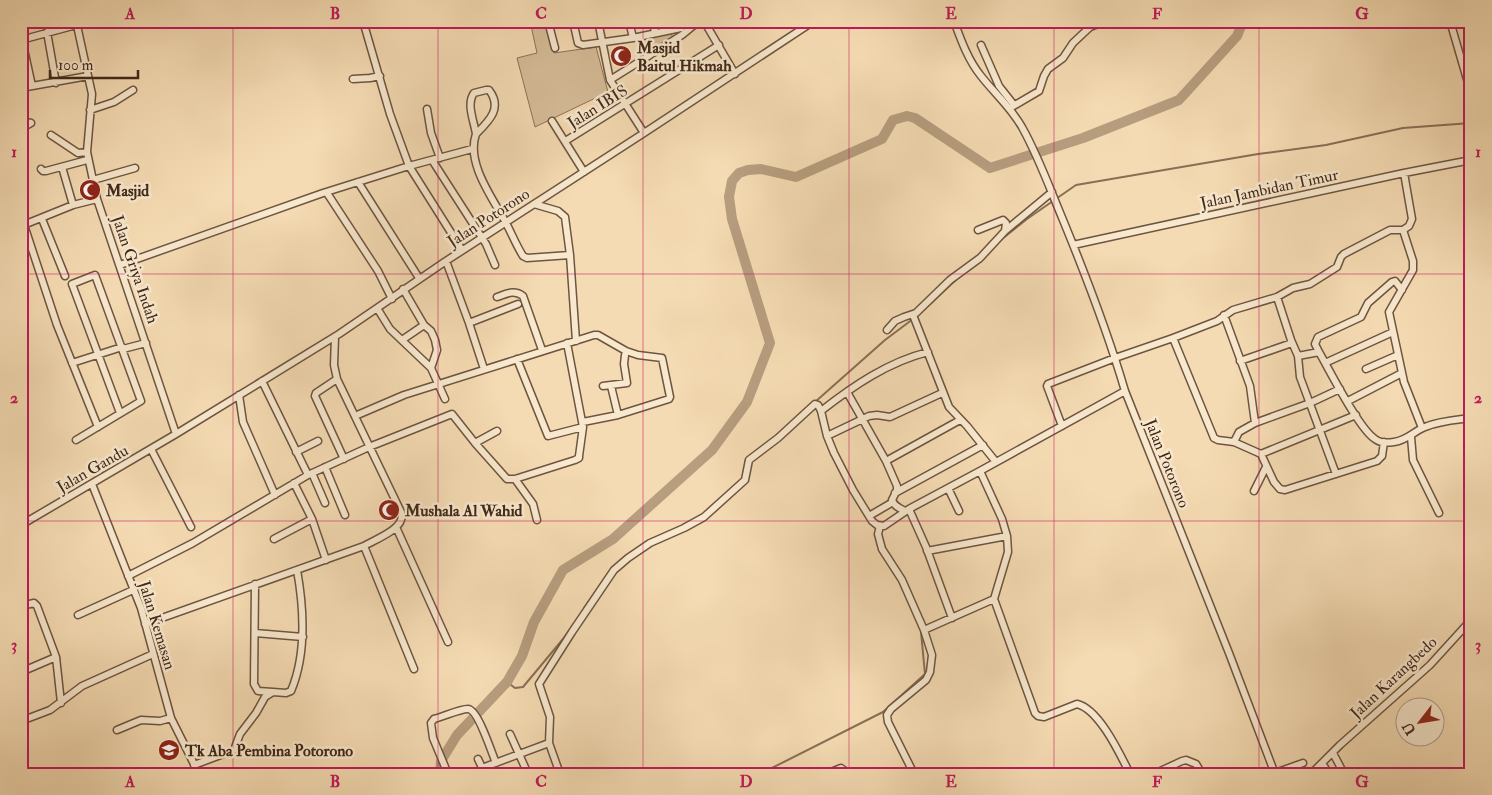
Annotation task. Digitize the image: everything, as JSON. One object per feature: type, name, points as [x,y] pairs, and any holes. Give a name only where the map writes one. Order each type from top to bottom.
[{"type":"street","points":[[363,21],[390,114],[409,166],[462,250]]},
{"type":"street","points":[[548,21],[555,48]]},
{"type":"street","points":[[573,21],[580,45],[633,38],[681,25],[682,36]]},
{"type":"street","points":[[598,21],[610,80],[644,133]]},
{"type":"street","points":[[629,21],[633,38]]},
{"type":"street","points":[[653,21],[655,33]]},
{"type":"street","points":[[610,80],[682,36],[699,21]]},
{"type":"street","points":[[704,21],[735,74]]},
{"type":"street","points":[[796,21],[800,30]]},
{"type":"street","name":"Jalan Potorono","points":[[176,434],[334,337],[392,299],[419,278],[814,21]]},
{"type":"street","points":[[954,21],[973,65],[981,77],[1012,106]]},
{"type":"street","points":[[1012,106],[1038,91],[1048,69],[1063,58],[1073,43],[1088,28],[1106,21]]},
{"type":"street","points":[[1450,21],[1471,93]]},
{"type":"street","points":[[23,39],[76,23]]},
{"type":"street","name":"Jalan Griya Indah","points":[[76,23],[92,94],[86,152],[92,180],[176,434]]},
{"type":"street","points":[[21,27],[32,86]]},
{"type":"street","points":[[47,32],[56,83]]},
{"type":"street","name":"Jalan IBIS","points":[[566,142],[719,45]]},
{"type":"street","points":[[980,45],[999,86],[1012,106]]},
{"type":"street","points":[[21,88],[88,76]]},
{"type":"street","points":[[353,79],[380,76]]},
{"type":"street","points":[[90,110],[114,102],[133,90]]},
{"type":"street","points":[[476,134],[471,97],[474,93],[489,90],[494,102],[493,114],[476,134],[472,143],[480,178],[523,256],[527,258],[570,255]]},
{"type":"street","name":"Jalan Potorono","points":[[1012,106],[1038,161],[1073,245],[1115,358],[1125,391],[1229,653],[1274,773]]},
{"type":"street","points":[[427,109],[431,133],[440,158]]},
{"type":"street","points":[[21,121],[31,123],[21,128]]},
{"type":"street","points":[[552,121],[584,172]]},
{"type":"street","points":[[51,135],[78,153],[86,152]]},
{"type":"street","points":[[120,265],[358,182],[472,149]]},
{"type":"street","points":[[41,169],[46,171],[88,160]]},
{"type":"street","points":[[432,160],[482,238],[495,265]]},
{"type":"street","name":"Jalan Jambidan Timur","points":[[1073,245],[1471,160]]},
{"type":"street","points":[[62,167],[73,205]]},
{"type":"street","points":[[92,180],[135,168]]},
{"type":"street","points":[[1062,426],[1047,384],[1173,338],[1217,320],[1233,310],[1277,297],[1293,288],[1315,282],[1337,267],[1344,254],[1390,230],[1403,230],[1409,226],[1412,219],[1404,173]]},
{"type":"street","points":[[358,182],[419,278]]},
{"type":"street","points":[[327,193],[378,271],[392,299]]},
{"type":"street","points":[[913,317],[950,280],[980,258],[1005,231],[1052,194]]},
{"type":"street","points":[[97,198],[73,205],[23,226],[57,325],[98,427]]},
{"type":"street","points":[[534,204],[558,211],[565,217],[570,255],[576,341]]},
{"type":"street","points":[[42,219],[65,276]]},
{"type":"street","points":[[978,230],[1002,220],[1006,224],[1005,231]]},
{"type":"street","points":[[1403,230],[1414,266],[1411,276],[1389,312],[1402,373],[1422,428]]},
{"type":"street","points":[[446,261],[484,369]]},
{"type":"street","points":[[76,440],[141,401],[95,275],[72,284],[120,413]]},
{"type":"street","points":[[1402,290],[1395,281],[1392,282],[1368,303],[1361,318],[1318,337],[1315,344],[1319,352],[1356,415],[1370,435],[1376,440],[1395,442],[1411,437],[1422,428],[1437,423],[1471,418]]},
{"type":"street","points":[[403,289],[435,340],[437,350],[432,368]]},
{"type":"street","points":[[497,297],[513,292],[518,292],[523,296],[542,350]]},
{"type":"street","points":[[1277,297],[1298,356],[1299,375],[1336,474]]},
{"type":"street","points":[[469,322],[518,304]]},
{"type":"street","points":[[377,308],[390,328],[432,368],[444,399]]},
{"type":"street","points":[[887,330],[895,321],[904,316],[913,317]]},
{"type":"street","points":[[1224,316],[1251,391],[1255,423]]},
{"type":"street","points":[[913,317],[949,407],[996,462]]},
{"type":"street","points":[[402,340],[424,325]]},
{"type":"street","points":[[1325,363],[1393,332]]},
{"type":"street","points":[[355,416],[404,395],[542,350],[594,335],[598,335],[626,351],[638,355],[662,358],[670,396],[669,399],[548,436],[517,359]]},
{"type":"street","points":[[145,624],[364,546],[396,527],[403,517],[337,379],[334,337]]},
{"type":"street","points":[[1173,338],[1214,438],[1234,442],[1261,454],[1277,487],[1285,490],[1378,461],[1382,456],[1384,442]]},
{"type":"street","points":[[72,364],[146,342]]},
{"type":"street","points":[[128,576],[193,543],[310,474],[369,446],[452,414],[505,477],[515,480],[579,458],[583,424],[567,343]]},
{"type":"street","points":[[1240,360],[1292,343]]},
{"type":"street","points":[[821,411],[892,364],[928,352]]},
{"type":"street","points":[[1298,356],[1319,352]]},
{"type":"street","points":[[603,386],[626,384],[628,382],[624,364],[625,355]]},
{"type":"street","points":[[1366,369],[1398,355]]},
{"type":"street","points":[[1348,401],[1402,373]]},
{"type":"street","points":[[337,379],[316,392],[315,396],[344,459]]},
{"type":"street","points":[[262,381],[296,452],[325,502]]},
{"type":"street","points":[[611,386],[618,415]]},
{"type":"street","points":[[1234,442],[1239,432],[1255,423],[1310,403],[1340,389]]},
{"type":"street","points":[[560,774],[549,744],[550,717],[539,684],[614,570],[650,543],[699,521],[746,480],[750,460],[778,438],[815,404],[818,405],[821,411],[827,436],[834,453],[869,516],[876,525],[880,526],[889,523],[907,510],[1125,391]]},
{"type":"street","points":[[847,392],[886,461],[897,486],[892,500],[897,507],[907,510],[927,552],[952,618]]},
{"type":"street","points":[[827,436],[877,414],[890,417],[942,393]]},
{"type":"street","points":[[239,395],[243,422],[275,495]]},
{"type":"street","points":[[1261,454],[1356,415]]},
{"type":"street","points":[[886,461],[960,420]]},
{"type":"street","points":[[475,443],[497,430]]},
{"type":"street","name":"Jalan Gandu","points":[[21,525],[176,434]]},
{"type":"street","points":[[1411,437],[1412,460],[1439,513]]},
{"type":"street","points":[[296,452],[318,441]]},
{"type":"street","points":[[896,493],[983,445]]},
{"type":"street","points":[[151,448],[191,527]]},
{"type":"street","points":[[325,467],[345,515]]},
{"type":"street","points":[[1254,491],[1266,467]]},
{"type":"street","points":[[980,471],[1002,519],[1007,536],[1008,552],[994,599],[1035,713],[1038,716],[1044,717],[1077,704],[1088,708],[1096,717],[1130,774]]},
{"type":"street","points":[[515,480],[533,504],[538,520]]},
{"type":"street","points":[[294,483],[312,519],[326,560]]},
{"type":"street","name":"Jalan Kemasan","points":[[92,484],[145,624],[171,718],[200,774]]},
{"type":"street","points":[[948,488],[958,511]]},
{"type":"street","points":[[869,516],[893,502]]},
{"type":"street","points":[[274,539],[312,519]]},
{"type":"street","points":[[880,526],[879,541],[882,549],[902,580],[924,630],[932,655],[930,672],[926,680],[891,710],[888,715],[888,722],[914,774]]},
{"type":"street","points":[[396,527],[448,642]]},
{"type":"street","points":[[927,552],[1007,536]]},
{"type":"street","points":[[364,546],[414,669]]},
{"type":"street","points":[[255,584],[254,684],[258,691],[286,693],[291,691],[303,637],[298,570]]},
{"type":"street","points":[[78,614],[133,590]]},
{"type":"street","points":[[924,630],[994,599]]},
{"type":"street","points":[[21,606],[34,603],[37,606],[56,657],[61,704]]},
{"type":"street","name":"Jalan Karangbedo","points":[[1311,774],[1430,665],[1471,620]]},
{"type":"street","points":[[255,633],[303,637]]},
{"type":"street","points":[[21,721],[61,704],[82,686],[153,654]]},
{"type":"street","points":[[21,672],[56,657]]},
{"type":"street","points":[[194,765],[234,750],[241,732],[256,713],[265,697],[273,692]]},
{"type":"street","points":[[448,774],[433,738],[431,723],[434,719],[468,709],[474,711],[496,763]]},
{"type":"street","points":[[116,730],[140,720],[160,721],[171,718]]},
{"type":"street","points":[[510,734],[528,774]]},
{"type":"street","points":[[478,759],[484,771],[496,763],[549,744]]},
{"type":"street","points":[[1333,753],[1344,774]]},
{"type":"street","points":[[1138,774],[1144,772],[1154,774],[1186,760],[1196,764],[1202,774]]},
{"type":"street","points":[[1274,773],[1303,763]]},
{"type":"street","points":[[1322,763],[1329,774]]},
{"type":"street","points":[[826,774],[841,768],[849,774]]},
{"type":"shaded area","points":[[530,21],[546,21],[554,53],[596,47],[608,92],[535,127],[517,58],[537,53]]},
{"type":"shaded area","points":[[671,32],[673,39],[641,57],[637,39]]},
{"type":"waterway","points":[[440,774],[441,761],[457,735],[507,682],[522,656],[534,622],[563,570],[613,539],[712,450],[747,402],[770,343],[732,219],[729,197],[732,181],[739,173],[761,169],[796,177],[882,139],[893,120],[907,116],[915,118],[990,168],[1083,138],[1179,100],[1237,36],[1243,21]]},
{"type":"waterway","points":[[1002,239],[1076,185],[1258,154],[1326,145],[1403,128],[1471,123]]},
{"type":"waterway","points":[[928,306],[959,277]]},
{"type":"waterway","points":[[815,402],[885,340],[913,319]]},
{"type":"waterway","points":[[584,608],[611,569]]},
{"type":"waterway","points":[[760,774],[883,712],[925,674],[921,632]]},
{"type":"waterway","points":[[507,682],[515,688],[523,687],[568,633]]},
{"type":"place","name":"Masjid Baitul Hikmah","points":[[621,56]]},
{"type":"place","name":"Masjid","points":[[90,190]]},
{"type":"place","name":"Mushala Al Wahid","points":[[389,510]]},
{"type":"place","name":"Tk Aba Pembina Potorono","points":[[169,750]]}]
